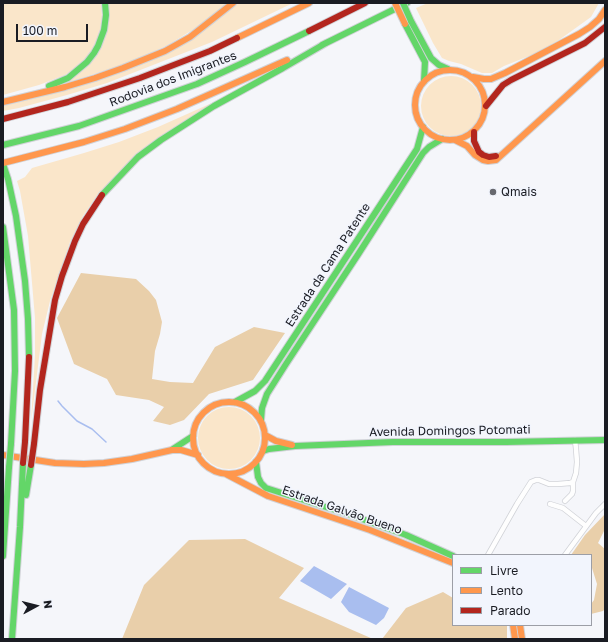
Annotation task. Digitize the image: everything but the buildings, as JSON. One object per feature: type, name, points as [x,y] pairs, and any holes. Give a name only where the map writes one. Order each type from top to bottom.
[{"type":"main road","points":[[21,97],[68,78],[87,62],[98,46],[104,30],[106,15],[105,3]]},
{"type":"main road","points":[[3,102],[95,78],[165,51],[190,37],[233,3]]},
{"type":"main road","name":"Rodovia dos Imigrantes","points":[[3,119],[68,102],[140,78],[210,51],[310,3]]},
{"type":"main road","name":"Rodovia dos Imigrantes","points":[[3,145],[79,126],[197,84],[365,3]]},
{"type":"main road","points":[[395,3],[431,58],[439,65],[448,69]]},
{"type":"main road","points":[[403,3],[408,23],[425,62],[426,67],[424,81]]},
{"type":"main road","points":[[12,639],[25,442],[29,349],[25,281],[17,223],[11,192],[3,164],[84,142],[162,115],[326,43],[407,3]]},
{"type":"main road","points":[[473,77],[484,79],[505,73],[590,28],[605,10]]},
{"type":"main road","points":[[486,106],[496,93],[511,80],[585,43],[605,27]]},
{"type":"main road","points":[[20,527],[31,465],[40,390],[55,300],[75,241],[83,224],[100,197],[138,157],[160,140],[214,106],[326,43]]},
{"type":"main road","points":[[454,140],[465,137],[474,132],[480,124],[484,116],[486,106],[485,95],[480,85],[473,77],[461,70],[448,69],[434,72],[424,81],[417,91],[415,104],[417,116],[423,127],[431,135],[442,139],[454,140],[467,146],[475,155],[488,161],[496,160],[502,155],[605,61]]},
{"type":"main road","name":"Estrada da Cama Patente","points":[[235,402],[255,391],[264,381],[417,149],[423,127]]},
{"type":"main road","points":[[474,132],[474,141],[478,152],[489,157],[502,155]]},
{"type":"main road","name":"Estrada da Cama Patente","points":[[261,420],[262,408],[267,394],[286,364],[423,153],[429,147],[442,139]]},
{"type":"main road","points":[[3,227],[13,304],[15,338],[15,371],[11,444],[3,556]]},
{"type":"main road","points":[[227,401],[242,404],[256,413],[261,420],[265,440],[262,452],[250,468],[234,474],[226,474],[207,466],[198,456],[194,446],[194,428],[201,415],[212,405],[227,401]]},
{"type":"main road","name":"Avenida Domingos Potomati","points":[[265,434],[276,441],[295,446]]},
{"type":"main road","points":[[172,450],[193,436]]},
{"type":"main road","name":"Avenida Domingos Potomati","points":[[262,452],[295,446],[393,442],[605,440]]},
{"type":"main road","points":[[3,454],[51,462],[84,464],[104,463],[172,450],[181,450],[198,456]]},
{"type":"main road","name":"Estrada Galvão Bueno","points":[[256,462],[258,477],[266,488],[351,515],[406,535],[452,556]]},
{"type":"main road","name":"Estrada Galvão Bueno","points":[[226,474],[268,496],[370,530],[452,563]]},
{"type":"main road","points":[[513,626],[515,639]]},
{"type":"main road","points":[[520,626],[522,639]]},
{"type":"street","points":[[565,501],[572,494],[574,487],[573,482],[576,474],[577,462],[575,440]]},
{"type":"street","points":[[489,554],[531,482],[539,480],[549,484],[558,484],[573,482]]},
{"type":"street","points":[[550,504],[562,508],[586,526]]},
{"type":"street","points":[[566,554],[596,513],[605,504]]},
{"type":"shaded area","points":[[3,3],[101,3],[102,17],[96,43],[87,57],[76,68],[65,75],[39,85],[3,95]]},
{"type":"shaded area","points":[[107,3],[227,3],[194,29],[168,45],[129,63],[53,87],[93,59]]},
{"type":"shaded area","points":[[236,3],[293,3],[212,42],[107,83],[19,108],[3,111],[3,106],[55,93],[157,58]]},
{"type":"shaded area","points":[[428,3],[599,3],[591,17],[559,40],[534,54],[504,66],[492,73],[482,73],[442,58],[416,8]]},
{"type":"shaded area","points":[[445,76],[457,76],[468,81],[476,89],[481,100],[479,118],[468,131],[457,136],[445,136],[434,131],[426,123],[421,112],[421,100],[426,89],[434,81]]},
{"type":"shaded area","points":[[223,98],[176,127],[98,194],[83,216],[70,242],[50,301],[42,334],[31,422],[35,355],[35,318],[28,236],[17,181],[25,177],[32,168],[119,142],[158,127]]},
{"type":"shaded area","points":[[81,273],[136,279],[156,300],[162,322],[155,351],[152,379],[170,382],[193,383],[215,347],[254,327],[285,333],[253,380],[209,394],[184,420],[170,425],[153,421],[164,407],[149,400],[116,395],[107,379],[74,364],[57,318]]},
{"type":"shaded area","points":[[229,407],[241,409],[251,416],[258,426],[260,438],[258,450],[251,460],[241,467],[229,469],[217,467],[207,460],[200,450],[198,438],[200,426],[207,416],[217,409]]},
{"type":"shaded area","points":[[605,514],[605,532],[604,531],[598,543],[605,549],[605,609],[592,614],[592,603],[594,600],[597,584],[592,568],[592,554],[572,554],[585,535]]},
{"type":"shaded area","points":[[245,539],[304,568],[279,598],[373,639],[122,639],[144,585],[189,540]]},
{"type":"shaded area","points":[[443,592],[452,597],[452,626],[507,626],[507,639],[382,639],[406,608]]},
{"type":"water","points":[[314,566],[347,584],[331,599],[300,581]]},
{"type":"water","points":[[349,587],[389,608],[384,618],[376,625],[349,612],[341,602]]},
{"type":"waterway","points":[[58,401],[77,421],[92,429],[106,442]]},
{"type":"traffic: fast","points":[[49,86],[68,78],[87,62],[94,53],[104,30],[106,15],[105,3]]},
{"type":"traffic: fast","points":[[403,3],[411,21]]},
{"type":"traffic: fast","points":[[322,45],[407,3]]},
{"type":"traffic: fast","points":[[411,21],[431,58],[439,65],[448,69]]},
{"type":"traffic: fast","points":[[405,24],[425,62],[424,81]]},
{"type":"traffic: fast","points":[[3,145],[79,126],[197,84],[309,31]]},
{"type":"traffic: fast","points":[[102,195],[138,157],[161,140],[214,106],[326,43]]},
{"type":"traffic: fast","points":[[235,402],[255,391],[265,381],[417,149],[423,127]]},
{"type":"traffic: fast","points":[[261,420],[262,408],[267,394],[286,364],[423,153],[429,147],[442,139]]},
{"type":"traffic: fast","points":[[3,164],[8,179],[16,216],[25,281],[29,357]]},
{"type":"traffic: fast","points":[[3,227],[14,310],[15,371],[11,444]]},
{"type":"traffic: fast","points":[[173,449],[193,436]]},
{"type":"traffic: fast","points":[[263,451],[295,446],[393,442],[605,440]]},
{"type":"traffic: fast","points":[[9,467],[11,444]]},
{"type":"traffic: fast","points":[[256,462],[258,477],[266,488],[351,515],[406,535],[452,556]]},
{"type":"traffic: fast","points":[[12,639],[23,463]]},
{"type":"traffic: fast","points":[[26,495],[31,465]]},
{"type":"traffic: fast","points":[[3,556],[9,467]]},
{"type":"traffic: slow","points":[[3,102],[95,78],[165,51],[190,37],[233,3]]},
{"type":"traffic: slow","points":[[237,38],[309,3]]},
{"type":"traffic: slow","points":[[395,3],[405,24]]},
{"type":"traffic: slow","points":[[473,77],[491,79],[505,73],[579,34],[599,19],[605,10]]},
{"type":"traffic: slow","points":[[3,163],[84,142],[125,129],[177,109],[287,60]]},
{"type":"traffic: slow","points":[[455,140],[467,146],[475,155],[483,160],[496,160],[605,61]]},
{"type":"traffic: slow","points":[[443,70],[457,70],[470,76],[479,85],[483,91],[485,105],[483,119],[475,130],[464,138],[457,140],[443,140],[436,138],[425,130],[417,119],[415,112],[415,98],[417,91],[425,80],[436,72],[443,70]]},
{"type":"traffic: slow","points":[[229,402],[249,408],[259,418],[265,438],[259,458],[249,468],[229,474],[209,468],[199,458],[193,438],[199,418],[209,408],[229,402]]},
{"type":"traffic: slow","points":[[265,435],[276,441],[292,445]]},
{"type":"traffic: slow","points":[[3,455],[55,463],[84,464],[132,459],[172,450],[181,450],[198,455]]},
{"type":"traffic: slow","points":[[226,474],[268,496],[370,530],[452,563]]},
{"type":"traffic: slow","points":[[513,626],[515,639]]},
{"type":"traffic: slow","points":[[520,626],[522,639]]},
{"type":"traffic: jam","points":[[309,31],[365,3]]},
{"type":"traffic: jam","points":[[486,106],[503,85],[585,43],[605,27]]},
{"type":"traffic: jam","points":[[3,119],[68,102],[140,78],[210,51],[237,38]]},
{"type":"traffic: jam","points":[[474,132],[474,141],[479,152],[489,157],[496,156]]},
{"type":"traffic: jam","points":[[34,444],[40,390],[55,300],[75,241],[83,224],[102,195]]},
{"type":"traffic: jam","points":[[25,442],[29,357]]},
{"type":"traffic: jam","points":[[23,463],[25,442]]},
{"type":"traffic: jam","points":[[31,465],[34,444]]},
{"type":"place","name":"Qmais","points":[[493,192]]}]
